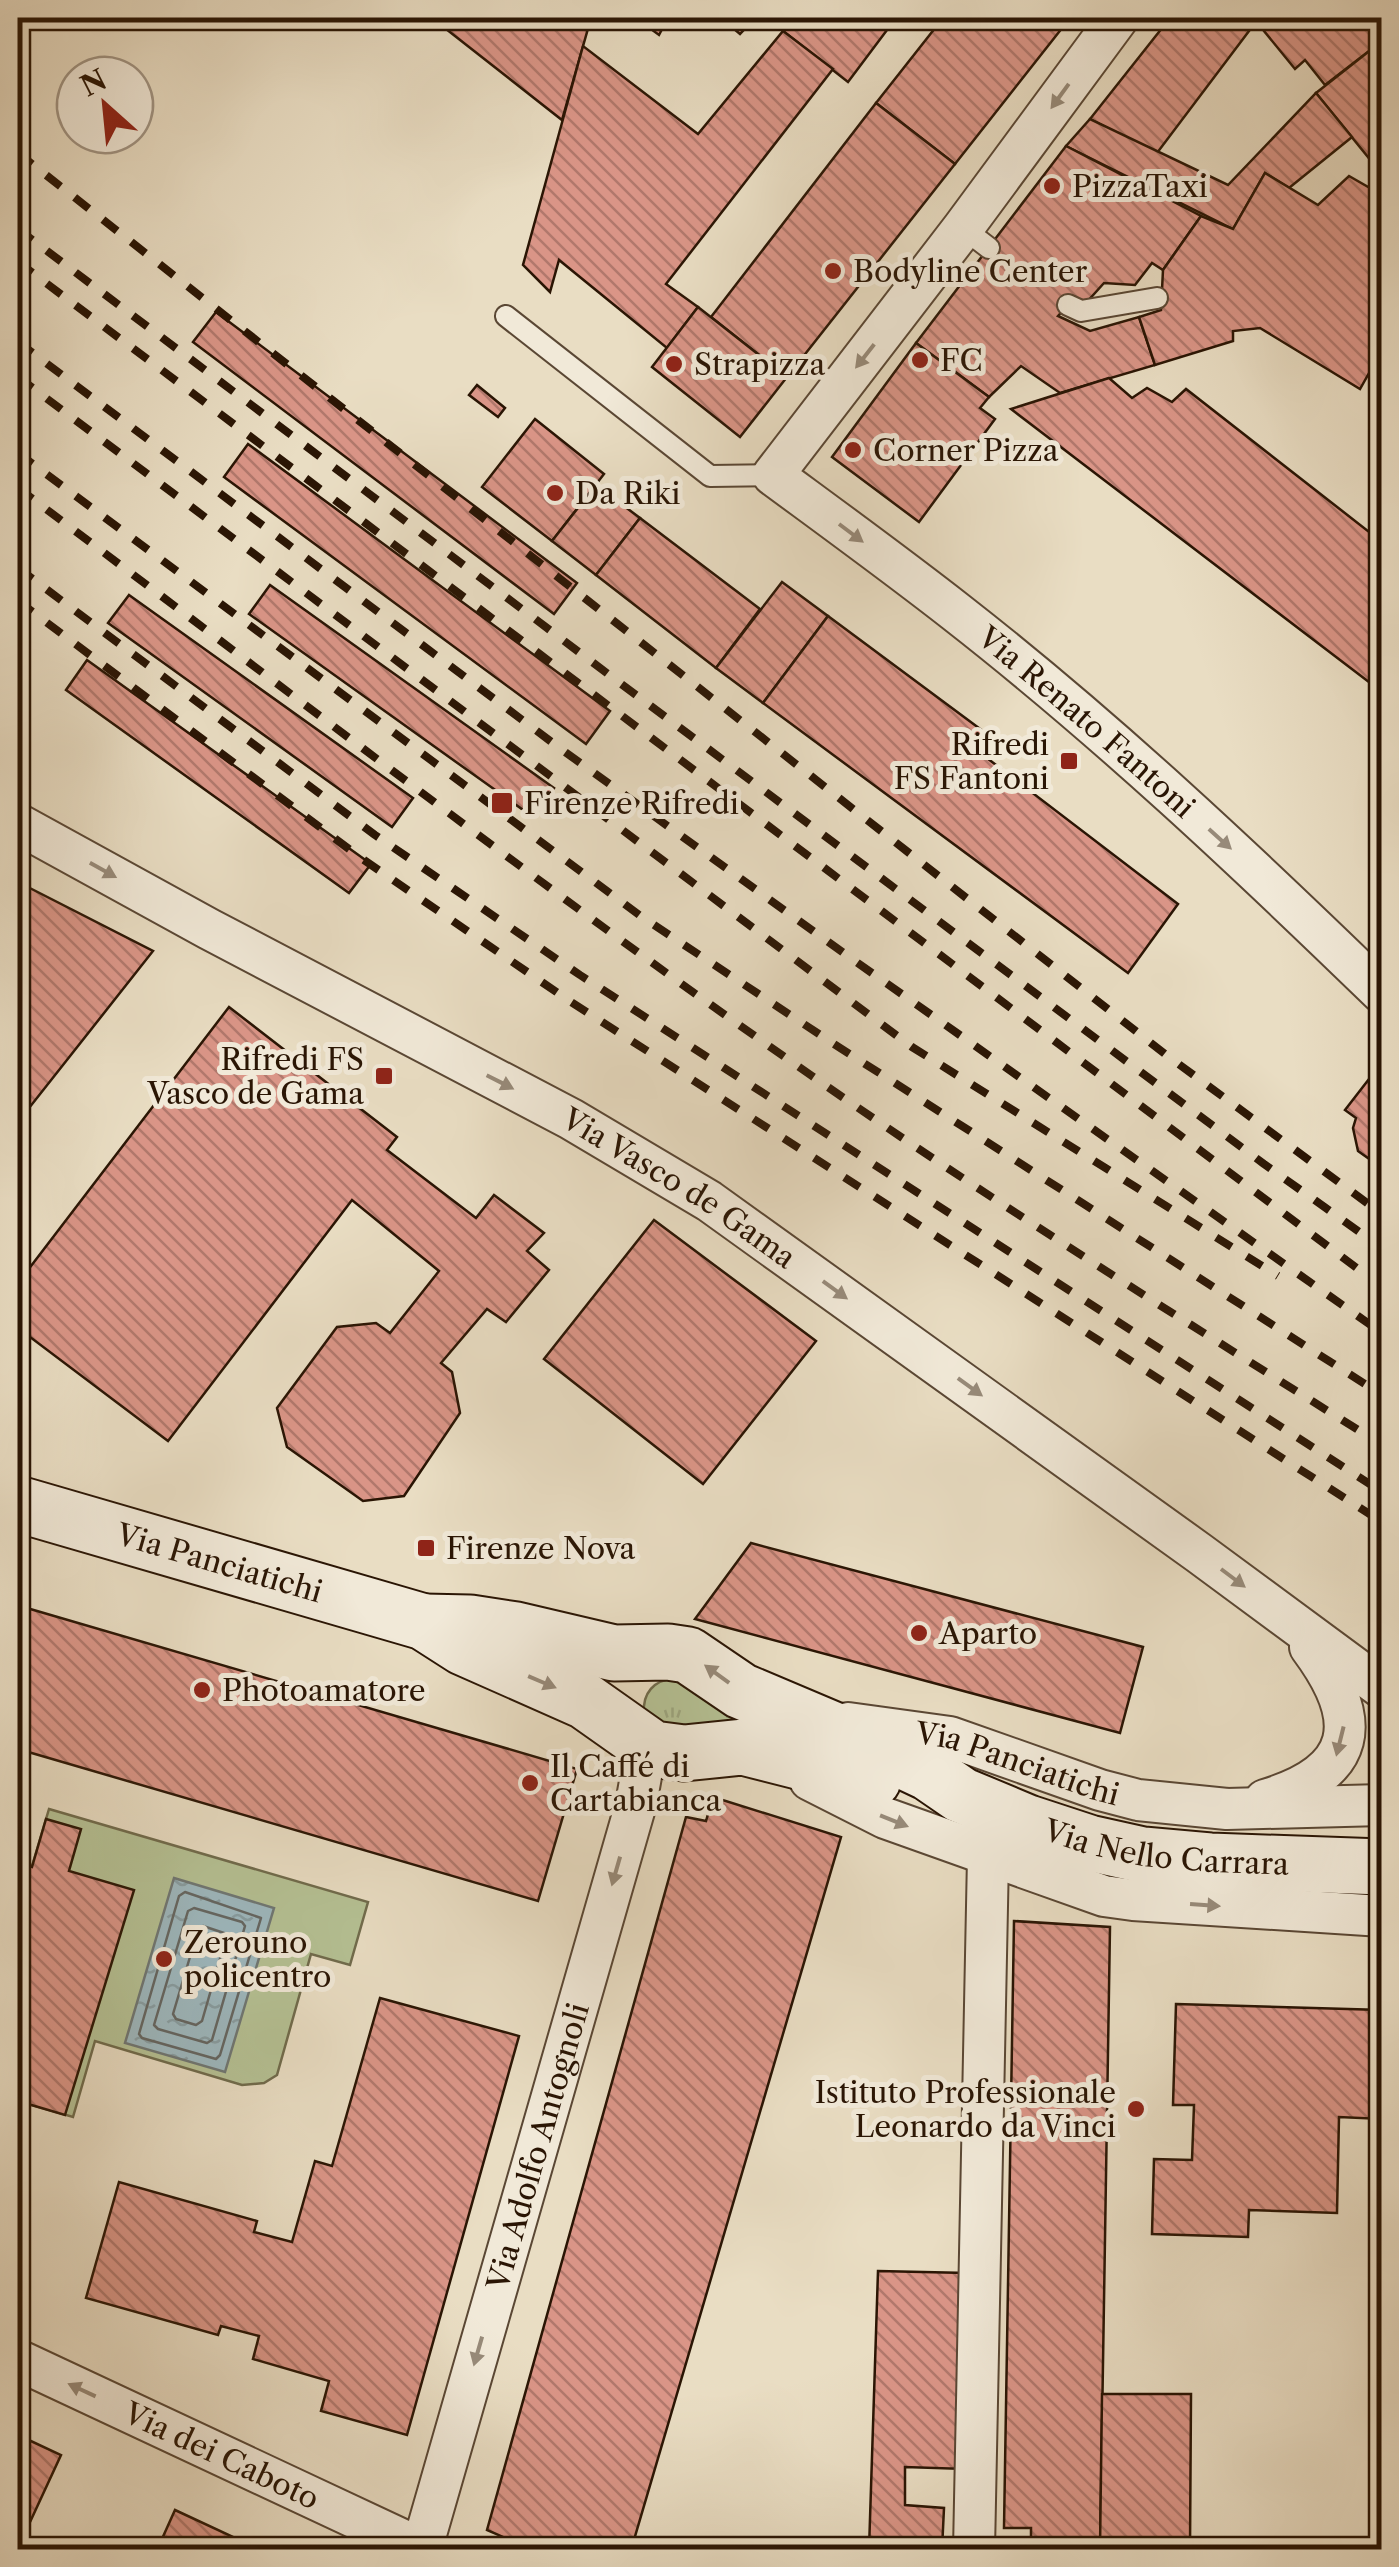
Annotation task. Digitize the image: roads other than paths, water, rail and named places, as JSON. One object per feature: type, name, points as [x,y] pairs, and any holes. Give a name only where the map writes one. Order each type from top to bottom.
[{"type":"main road","name":"Via Panciatichi","points":[[18,1504],[424,1622],[500,1628],[614,1653],[668,1652],[698,1660],[762,1702]]},
{"type":"main road","name":"Via Panciatichi","points":[[424,1622],[463,1647],[585,1701],[653,1750],[674,1753],[728,1747],[780,1756]]},
{"type":"main road","points":[[641,1742],[628,1725],[627,1691],[638,1669],[651,1658],[668,1652]]},
{"type":"main road","name":"Via Nello Carrara","points":[[762,1702],[876,1748],[960,1795],[1048,1830],[1143,1855],[1264,1865],[1382,1867]]},
{"type":"main road","name":"Via Nello Carrara","points":[[780,1756],[916,1791],[960,1795]]},
{"type":"street","points":[[773,475],[976,238],[1118,18]]},
{"type":"street","name":"Via Renato Fantoni","points":[[773,475],[956,612],[1095,727],[1266,881],[1382,993]]},
{"type":"street","name":"Via Vasco de Gama","points":[[18,824],[209,929],[571,1118],[710,1201],[1382,1688]]},
{"type":"street","name":"Via Vasco de Gama","points":[[1227,1809],[1283,1795],[1313,1782],[1326,1772],[1341,1744],[1345,1718],[1338,1687],[1294,1624]]},
{"type":"street","name":"Via Panciatichi","points":[[762,1702],[862,1727],[950,1737],[1138,1800],[1227,1809],[1382,1805]]},
{"type":"street","name":"Via Adolfo Antognoli","points":[[423,2549],[636,1804],[644,1766],[641,1742]]},
{"type":"street","name":"Via Panciatichi","points":[[780,1756],[812,1782],[885,1818],[1104,1896],[1382,1916]]},
{"type":"street","points":[[974,2550],[988,1857]]},
{"type":"street","name":"Via dei Caboto","points":[[18,2360],[369,2538],[423,2549]]},
{"type":"lane","points":[[1068,305],[1081,311],[1157,298]]},
{"type":"lane","points":[[506,316],[710,476],[773,475]]},
{"type":"water","points":[[174,1878],[274,1908],[225,2072],[125,2043]]},
{"type":"railway","points":[[18,153],[1165,1054],[1382,1214]]},
{"type":"railway","points":[[18,229],[620,683],[1382,1248]]},
{"type":"railway","points":[[18,262],[1382,1287]]},
{"type":"railway","points":[[18,342],[561,749],[1382,1333]]},
{"type":"railway","points":[[18,377],[912,1047],[1278,1276]]},
{"type":"railway","points":[[18,453],[642,917],[1382,1395]]},
{"type":"railway","points":[[18,488],[511,859],[812,1076],[1023,1218],[1382,1445]]},
{"type":"railway","points":[[18,568],[375,835],[580,975],[1382,1492]]},
{"type":"railway","points":[[18,601],[361,858],[571,1002],[1382,1522]]},
{"type":"place","name":"PizzaTaxi","points":[[1052,186]]},
{"type":"place","name":"Bodyline Center","points":[[833,271]]},
{"type":"place","name":"FC","points":[[920,360]]},
{"type":"place","name":"Strapizza","points":[[674,364]]},
{"type":"place","name":"Corner Pizza","points":[[853,450]]},
{"type":"place","name":"Da Riki","points":[[555,493]]},
{"type":"place","name":"Rifredi FS Fantoni","points":[[1069,761]]},
{"type":"place","name":"Firenze Rifredi","points":[[502,803]]},
{"type":"place","name":"Rifredi FS Vasco de Gama","points":[[384,1076]]},
{"type":"place","name":"Firenze Nova","points":[[426,1548]]},
{"type":"place","name":"Aparto","points":[[919,1633]]},
{"type":"place","name":"Photoamatore","points":[[202,1690]]},
{"type":"place","name":"Il Caffé di Cartabianca","points":[[530,1783]]},
{"type":"place","name":"Zerouno policentro","points":[[164,1959]]},
{"type":"place","name":"Istituto Professionale Leonardo da Vinci","points":[[1136,2109]]}]
